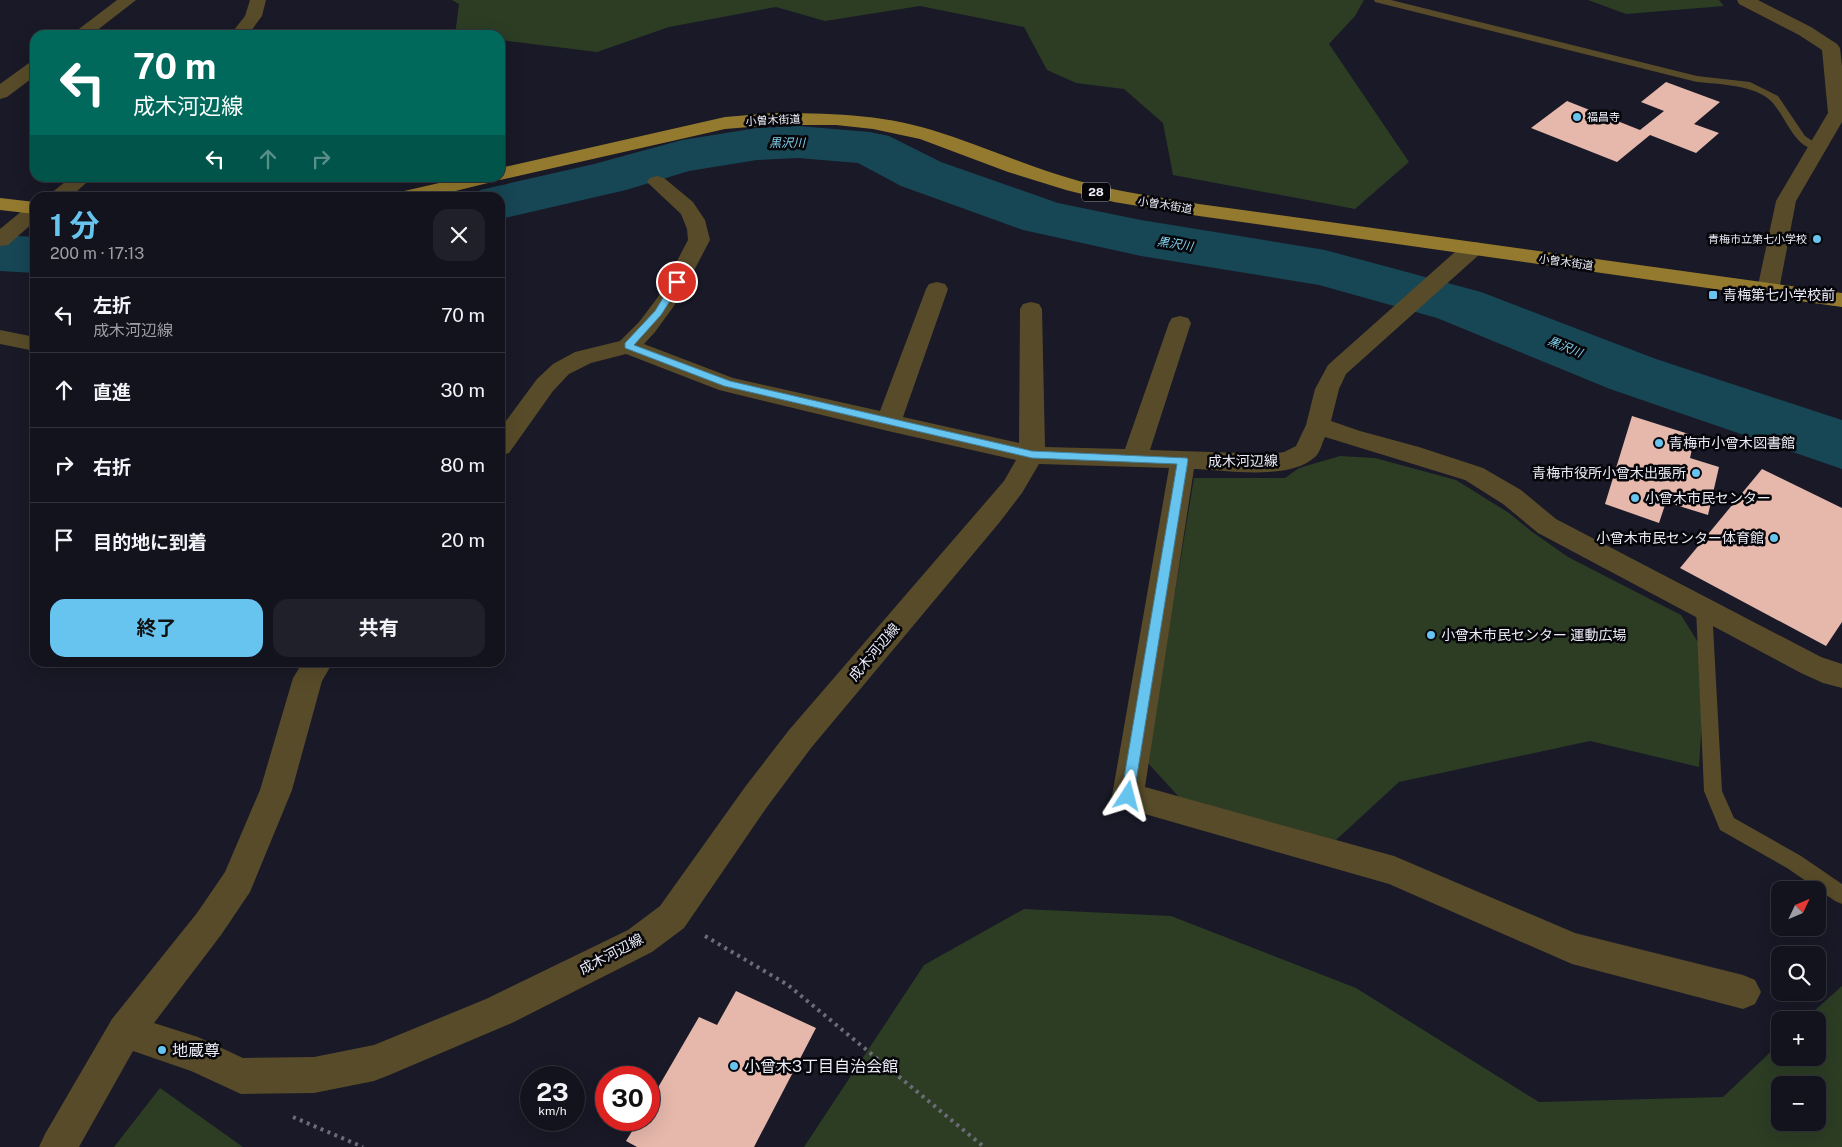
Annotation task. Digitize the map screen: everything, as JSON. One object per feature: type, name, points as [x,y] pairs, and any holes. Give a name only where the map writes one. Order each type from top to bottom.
[{"type":"main road","name":"小曽木街道","points":[[505,173],[725,123],[773,119],[836,119],[925,134],[1035,176],[1114,196],[1199,210],[1842,300]]},
{"type":"main road","points":[[424,192],[468,182]]},
{"type":"main road","points":[[0,204],[30,208]]},
{"type":"street","points":[[87,30],[128,0]]},
{"type":"street","points":[[243,30],[253,16],[258,0]]},
{"type":"street","points":[[1745,0],[1805,30],[1831,48],[1838,113],[1786,201],[1768,290]]},
{"type":"street","points":[[0,93],[30,71]]},
{"type":"street","points":[[63,192],[77,182]]},
{"type":"street","points":[[505,438],[545,385],[560,369],[583,357],[628,346],[647,327],[668,299],[699,240],[697,223],[691,210],[657,182]]},
{"type":"street","points":[[7,234],[30,213]]},
{"type":"street","name":"成木河辺線","points":[[125,1031],[198,1055],[241,1076],[314,1075],[374,1063],[498,1012],[640,942],[672,917],[756,797],[800,739],[990,516],[1013,486],[1032,455],[1272,463],[1290,460],[1306,451],[1318,425],[1328,389],[1336,370],[1473,248]]},
{"type":"street","points":[[888,422],[937,289]]},
{"type":"street","points":[[628,346],[727,384],[1032,455],[1031,309]]},
{"type":"street","points":[[1134,459],[1180,324]]},
{"type":"street","points":[[0,337],[30,343]]},
{"type":"street","points":[[1318,425],[1353,438],[1410,452],[1474,474],[1512,497],[1547,526],[1811,665],[1833,675],[1842,676]]},
{"type":"street","points":[[1183,460],[1128,796],[1394,871],[1572,948],[1743,992]]},
{"type":"street","points":[[58,1147],[125,1031],[209,924],[238,881],[276,790],[308,678],[316,667]]},
{"type":"lane","points":[[1379,0],[1697,79],[1746,84],[1774,98],[1801,138],[1817,148]]},
{"type":"lane","points":[[1704,608],[1713,792],[1728,824],[1794,862],[1842,895]]},
{"type":"path","points":[[672,917],[788,985],[984,1147]]},
{"type":"green space","points":[[452,0],[1364,0],[1355,16],[1329,44],[1409,162],[1355,209],[1173,175],[1163,123],[1124,89],[1076,83],[1047,70],[1024,27],[920,6],[825,21],[776,7],[669,27],[597,52],[505,41],[505,30],[456,30],[459,4]]},
{"type":"green space","points":[[1588,0],[1719,0],[1724,6],[1626,14]]},
{"type":"green space","name":"小曾木市民センター 運動広場","points":[[1340,456],[1375,458],[1456,480],[1509,513],[1568,557],[1681,615],[1706,655],[1699,767],[1590,741],[1399,782],[1336,840],[1179,797],[1147,762],[1194,478],[1285,478],[1299,468]]},
{"type":"green space","points":[[1024,909],[1171,916],[1356,988],[1539,1102],[1723,1097],[1771,1052],[1771,1066],[1826,1066],[1826,1011],[1814,1011],[1842,986],[1842,1147],[804,1147],[924,965]]},
{"type":"green space","points":[[160,1088],[243,1147],[114,1147]]},
{"type":"building","name":"福昌寺","points":[[1666,82],[1720,102],[1694,124],[1719,133],[1696,153],[1650,135],[1617,162],[1531,128],[1567,101],[1640,130],[1664,111],[1641,102]]},
{"type":"building","points":[[1632,416],[1695,436],[1690,458],[1719,467],[1708,515],[1666,502],[1659,523],[1605,504]]},
{"type":"building","name":"小曾木市民センター体育館","points":[[1762,469],[1842,508],[1842,622],[1826,646],[1680,568]]},
{"type":"building","name":"小曾木3丁目自治会館","points":[[736,991],[816,1028],[754,1147],[637,1147],[626,1141],[632,1131],[660,1131],[660,1084],[699,1017],[717,1025]]},
{"type":"waterway","name":"黒沢川","points":[[505,201],[606,178],[682,156],[757,144],[798,142],[870,148],[921,174],[1044,218],[1141,238],[1325,268],[1459,305],[1633,374],[1842,445]]},
{"type":"waterway","name":"黒沢川","points":[[0,253],[30,255]]},
{"type":"place","name":"福昌寺","points":[[1577,117]]},
{"type":"place","name":"青梅市立第七小学校","points":[[1817,239]]},
{"type":"place","name":"青梅第七小学校前","points":[[1713,295]]},
{"type":"place","name":"青梅市小曾木図書館","points":[[1659,443]]},
{"type":"place","name":"青梅市役所小曾木出張所","points":[[1696,473]]},
{"type":"place","name":"小曾木市民センター","points":[[1635,498]]},
{"type":"place","name":"小曾木市民センター体育館","points":[[1774,538]]},
{"type":"place","name":"小曾木市民センター 運動広場","points":[[1431,635]]},
{"type":"place","name":"地蔵尊","points":[[162,1050]]},
{"type":"place","name":"小曾木3丁目自治会館","points":[[734,1066]]},
{"type":"route","points":[[677,282],[658,313],[628,346],[727,384],[1032,455],[1183,460],[1128,796]]}]
